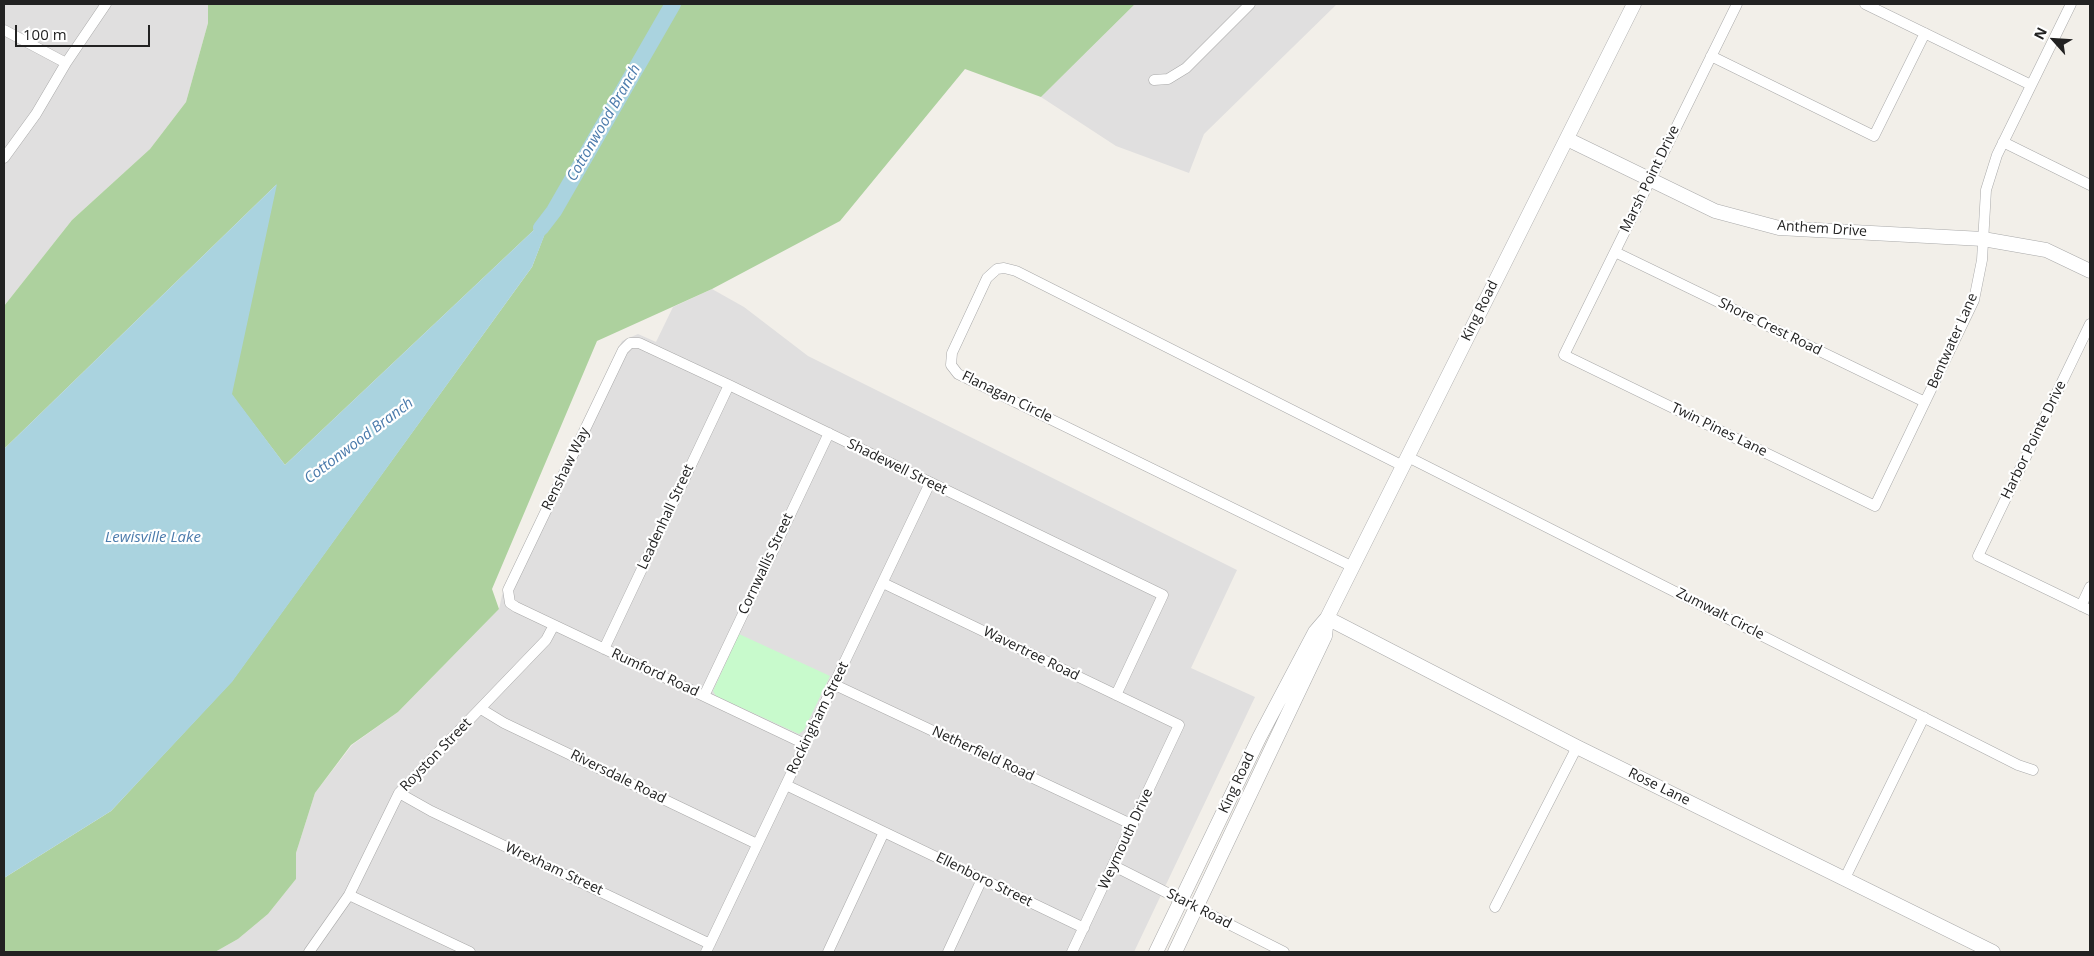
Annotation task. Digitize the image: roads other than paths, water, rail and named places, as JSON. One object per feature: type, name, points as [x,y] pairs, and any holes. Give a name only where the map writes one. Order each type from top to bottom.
[{"type":"street","points":[[4,158],[7,145],[36,114],[66,63],[106,4]]},
{"type":"street","points":[[1154,80],[1168,79],[1186,68],[1250,4]]},
{"type":"street","name":"King Road","points":[[1156,952],[1258,738],[1315,632],[1327,618],[1634,4]]},
{"type":"street","name":"Marsh Point Drive","points":[[1564,355],[1737,4]]},
{"type":"street","points":[[1865,4],[2032,85]]},
{"type":"street","name":"Bentwater Lane","points":[[1875,506],[1974,300],[1982,260],[1986,190],[1997,155],[2071,4]]},
{"type":"street","points":[[4,30],[66,63]]},
{"type":"street","points":[[1711,56],[1874,136],[1925,33]]},
{"type":"street","name":"Anthem Drive","points":[[1567,139],[1715,211],[1779,228],[1983,239],[2046,250],[2090,270]]},
{"type":"street","points":[[2003,142],[2090,185]]},
{"type":"street","name":"Shore Crest Road","points":[[1614,252],[1925,402]]},
{"type":"street","name":"Flanagan Circle","points":[[1353,566],[958,374],[951,366],[952,353],[987,278],[997,269],[1004,268],[1016,272],[1405,461]]},
{"type":"street","name":"Harbor Pointe Drive","points":[[2086,608],[1978,556],[2090,324]]},
{"type":"street","name":"Shadewell Street","points":[[630,343],[638,343],[729,385],[1163,595],[1116,695]]},
{"type":"street","name":"Renshaw Way","points":[[509,598],[508,590],[623,350],[630,343]]},
{"type":"street","name":"Twin Pines Lane","points":[[1564,355],[1875,506]]},
{"type":"street","name":"Leadenhall Street","points":[[604,648],[729,385]]},
{"type":"street","name":"Cornwallis Street","points":[[704,696],[829,433]]},
{"type":"street","name":"Zumwalt Circle","points":[[1405,461],[1924,716],[2018,765],[2033,770]]},
{"type":"street","name":"Rockingham Street","points":[[708,948],[930,483]]},
{"type":"street","name":"Wavertree Road","points":[[883,583],[1179,725]]},
{"type":"street","points":[[2086,608],[2090,588]]},
{"type":"street","name":"Rumford Road","points":[[509,598],[510,602],[516,607],[805,744]]},
{"type":"street","name":"King Road","points":[[1175,952],[1325,636],[1327,618]]},
{"type":"street","name":"Rose Lane","points":[[1327,618],[1576,747],[1992,952]]},
{"type":"street","name":"Royston Street","points":[[309,952],[349,895],[399,793],[546,640],[554,625]]},
{"type":"street","name":"Netherfield Road","points":[[834,684],[1133,825]]},
{"type":"street","name":"Riversdale Road","points":[[481,708],[504,723],[758,844]]},
{"type":"street","points":[[1845,878],[1924,716]]},
{"type":"street","name":"Weymouth Drive","points":[[1072,952],[1179,725]]},
{"type":"street","points":[[1495,907],[1576,747]]},
{"type":"street","name":"Ellenboro Street","points":[[786,785],[1084,928]]},
{"type":"street","name":"Wrexham Street","points":[[399,793],[431,812],[708,948]]},
{"type":"street","points":[[1229,800],[1244,807]]},
{"type":"street","points":[[828,952],[884,832]]},
{"type":"street","name":"Stark Road","points":[[1114,866],[1284,952]]},
{"type":"street","points":[[948,952],[982,879]]},
{"type":"street","points":[[349,895],[470,952]]},
{"type":"water","name":"Lewisville Lake","points":[[277,184],[232,394],[285,465],[554,211],[532,267],[232,682],[111,811],[4,878],[4,449]]},
{"type":"waterway","name":"Cottonwood Branch","points":[[541,228],[554,211],[673,4]]}]
